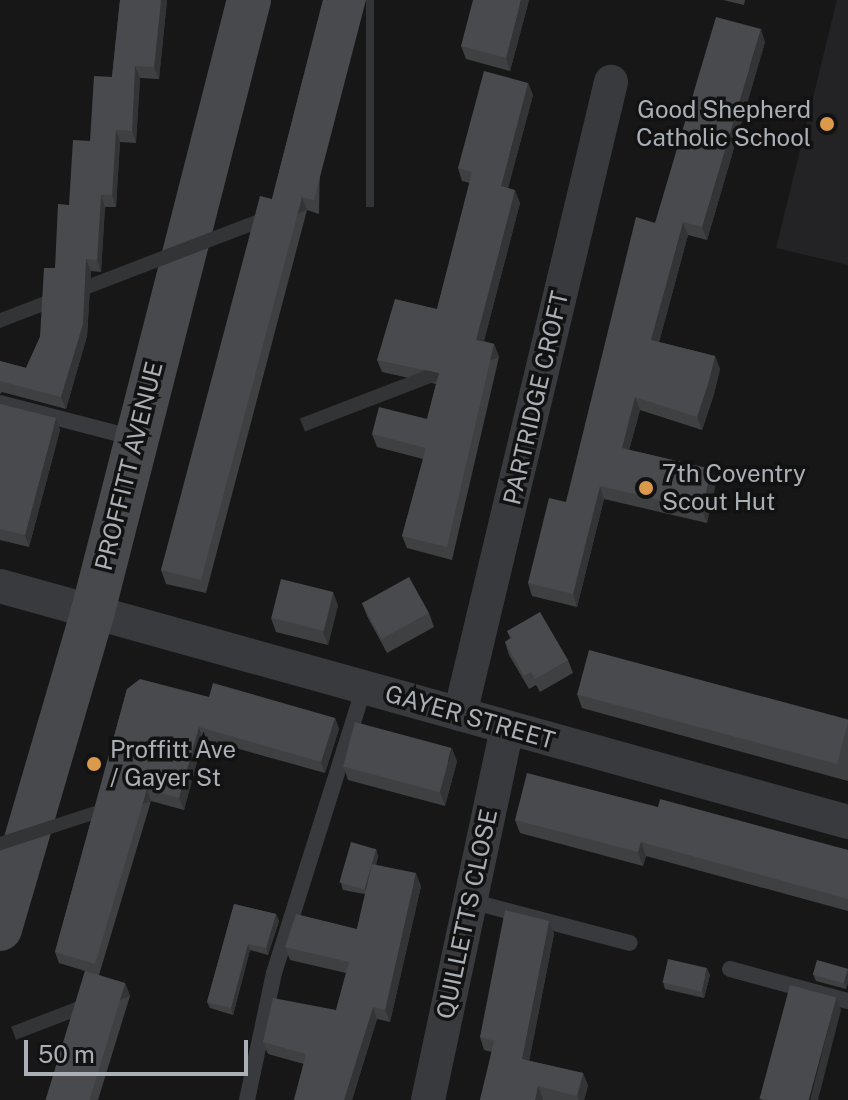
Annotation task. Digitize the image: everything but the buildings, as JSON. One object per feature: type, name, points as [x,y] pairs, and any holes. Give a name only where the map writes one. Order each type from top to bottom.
[{"type":"street","name":"PROFFITT AVENUE","points":[[0,929],[93,611],[249,0]]},
{"type":"street","name":"PARTRIDGE CROFT","points":[[460,714],[611,82]]},
{"type":"street","name":"GAYER STREET","points":[[0,586],[848,822]]},
{"type":"street","name":"QUILLETTS CLOSE","points":[[428,1100],[507,728]]},
{"type":"lane","points":[[0,403],[136,438]]},
{"type":"lane","points":[[247,1100],[302,874],[318,847],[364,687]]},
{"type":"lane","points":[[470,901],[630,943]]},
{"type":"lane","points":[[730,969],[848,1001]]},
{"type":"shaded area","name":"Good Shepherd Catholic School","points":[[837,0],[848,0],[848,265],[776,248]]},
{"type":"place","name":"Good Shepherd Catholic School","points":[[827,124]]},
{"type":"place","name":"7th Coventry Scout Hut","points":[[646,488]]},
{"type":"place","name":"Proffitt Ave / Gayer St","points":[[94,764]]}]
